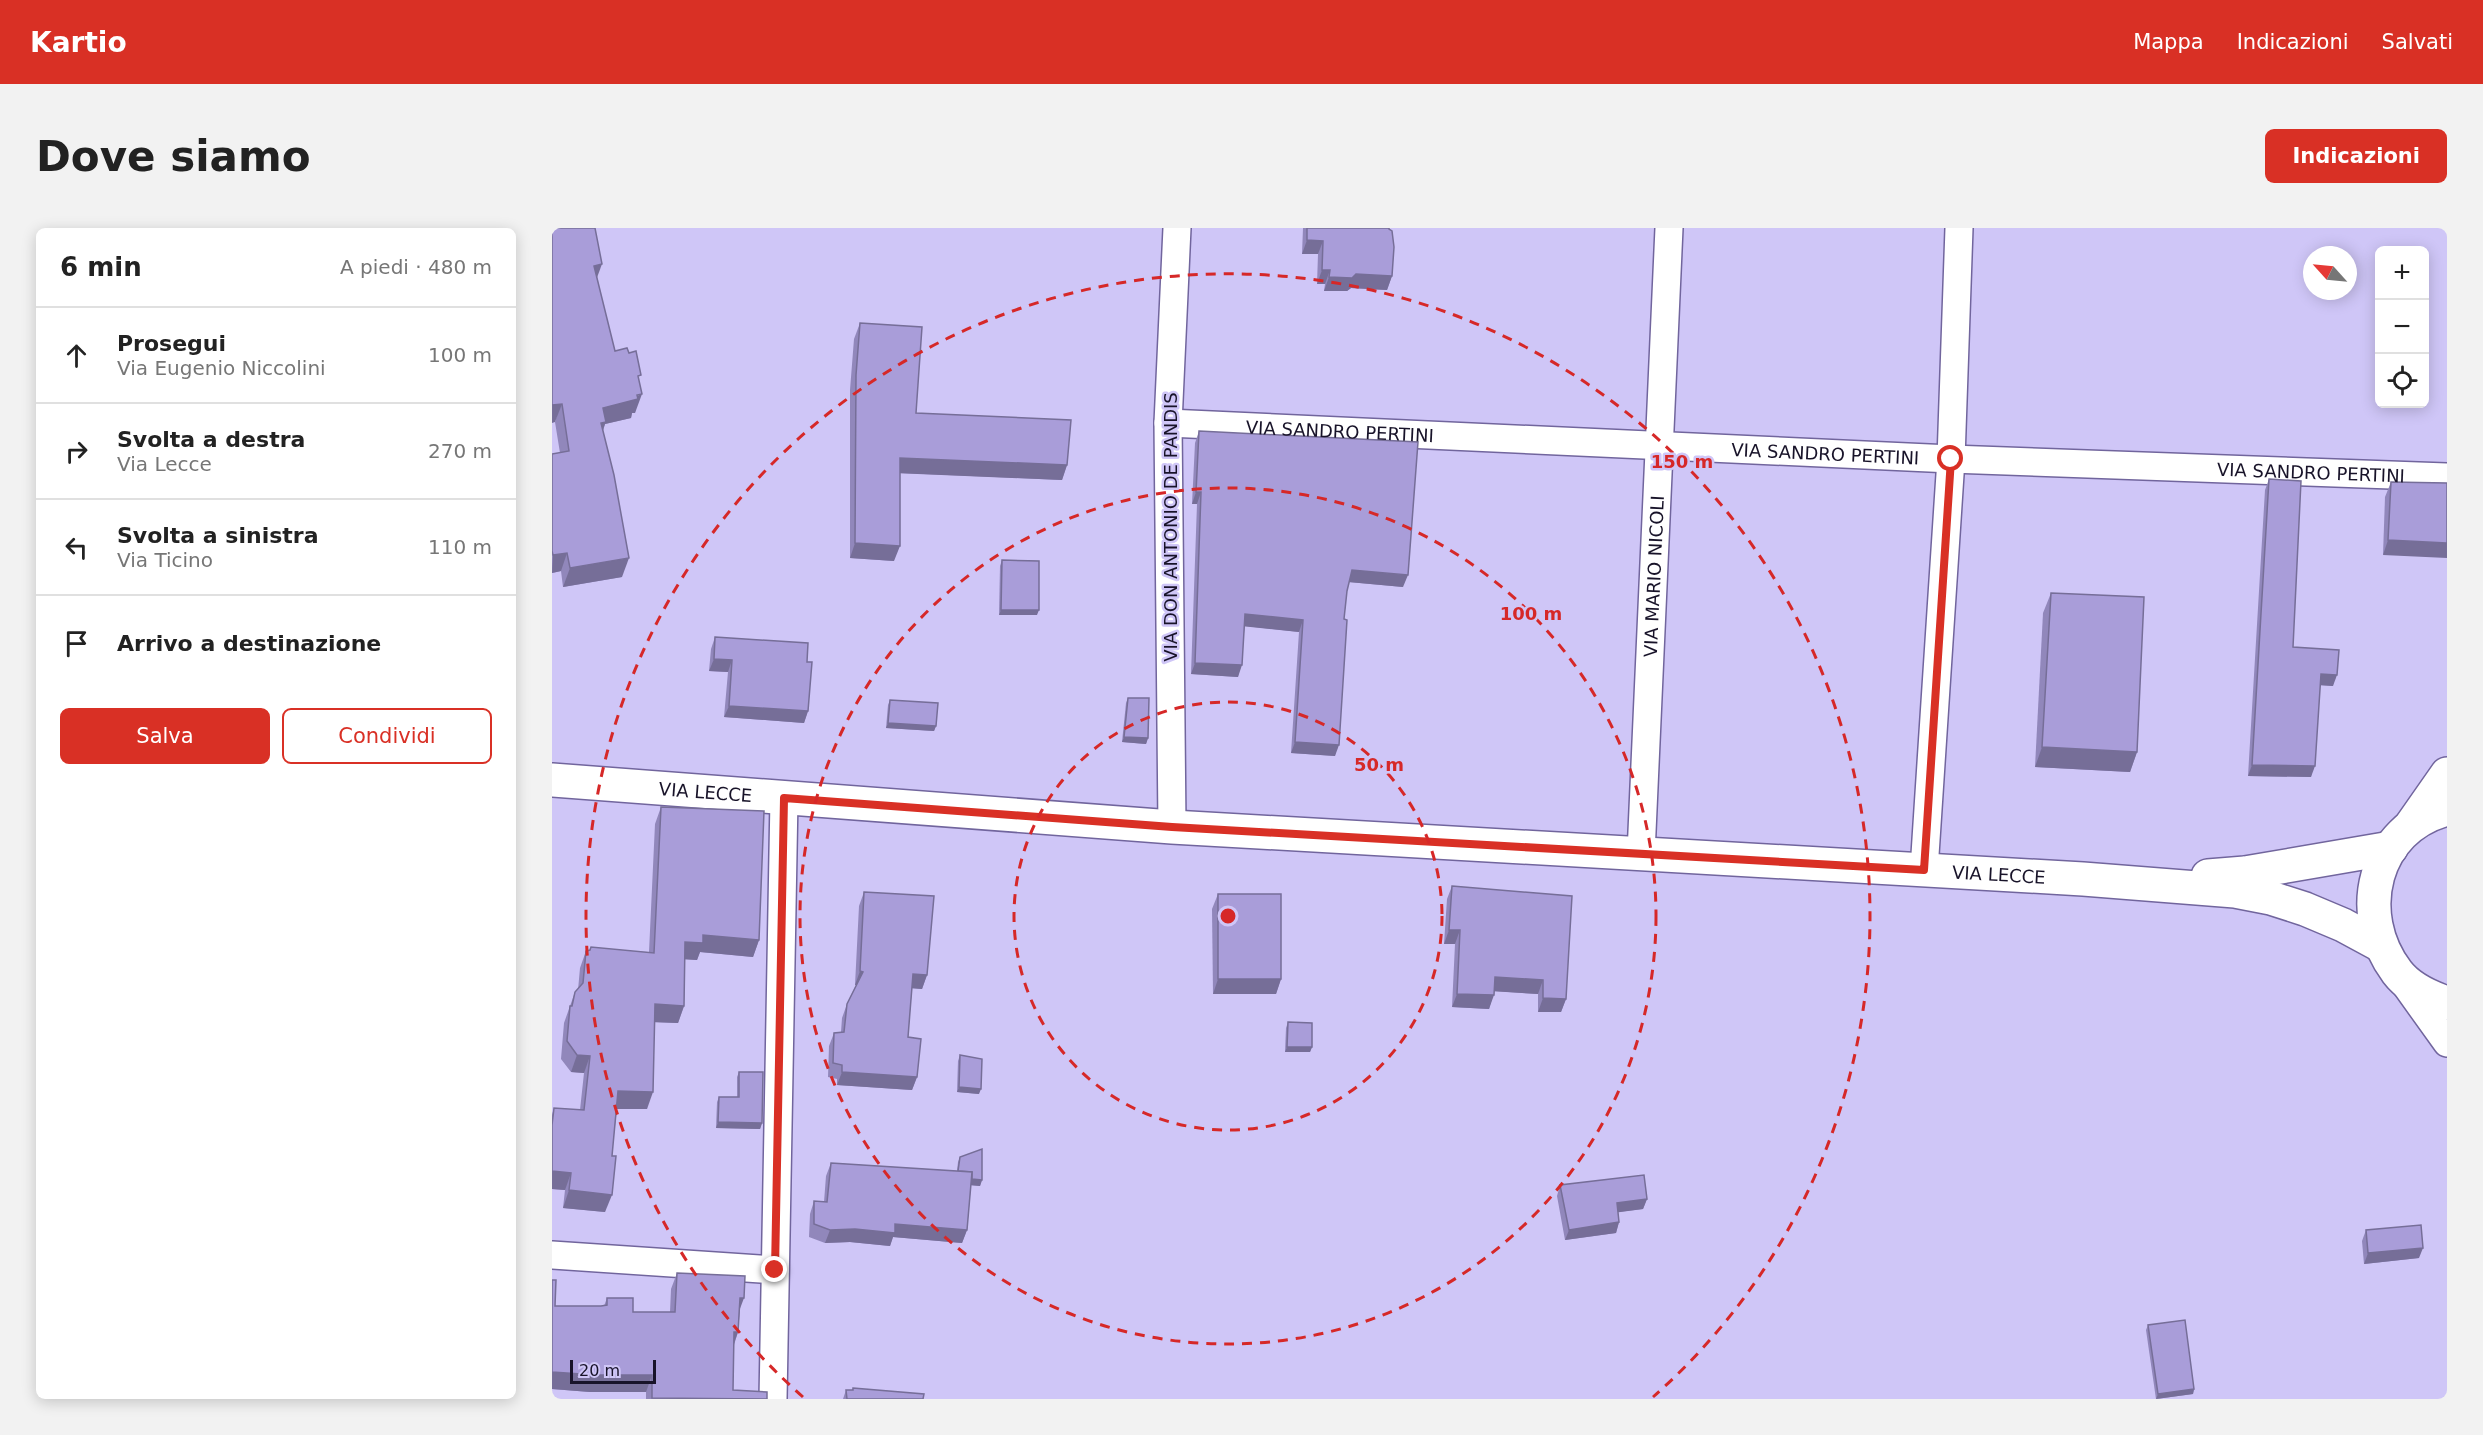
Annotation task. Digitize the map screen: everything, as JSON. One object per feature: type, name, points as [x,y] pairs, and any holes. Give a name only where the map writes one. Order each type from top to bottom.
[{"type":"street","name":"VIA DON ANTONIO DE PANDIS","points":[[1172,827],[1168,423],[1177,228]]},
{"type":"street","name":"VIA MARIO NICOLI","points":[[1641,854],[1658,446],[1670,228]]},
{"type":"street","points":[[1924,870],[1951,459],[1959,228]]},
{"type":"street","name":"VIA SANDRO PERTINI","points":[[1168,423],[1951,459],[2447,477]]},
{"type":"street","points":[[2447,774],[2400,838],[2376,878],[2372,912],[2380,945],[2447,1044]]},
{"type":"street","name":"VIA LECCE","points":[[552,780],[1172,827],[2083,879],[2235,891],[2271,898],[2305,909],[2343,925],[2380,945]]},
{"type":"street","points":[[773,1399],[784,798]]},
{"type":"street","points":[[2400,838],[2434,813],[2447,809]]},
{"type":"street","name":"VIA LECCE","points":[[2083,879],[2188,878],[2245,873],[2400,838]]},
{"type":"street","points":[[2398,974],[2423,994],[2447,1004]]},
{"type":"street","points":[[552,1255],[775,1270]]},
{"type":"building","points":[[552,228],[595,228],[602,264],[594,266],[615,351],[627,348],[629,353],[636,351],[641,375],[638,376],[642,394],[637,395],[638,399],[603,408],[606,422],[601,423],[614,475],[629,558],[570,568],[567,553],[553,555],[552,551],[552,454],[569,451],[562,404],[552,405]]},
{"type":"building","points":[[1307,228],[1389,228],[1392,231],[1394,247],[1392,276],[1356,274],[1352,278],[1329,277],[1330,270],[1322,270],[1323,241],[1307,240]]},
{"type":"building","points":[[860,323],[922,327],[916,413],[1071,420],[1067,465],[900,458],[900,546],[855,543],[856,375]]},
{"type":"building","points":[[1199,431],[1418,442],[1408,575],[1352,570],[1344,619],[1347,620],[1339,745],[1295,742],[1303,620],[1245,614],[1242,665],[1195,663],[1201,492],[1196,492]]},
{"type":"building","points":[[2269,479],[2301,481],[2293,647],[2339,650],[2337,675],[2321,674],[2315,766],[2252,765]]},
{"type":"building","points":[[2391,482],[2447,483],[2447,543],[2388,540]]},
{"type":"building","points":[[1002,560],[1039,561],[1039,610],[1001,610]]},
{"type":"building","points":[[2051,593],[2144,597],[2137,752],[2042,747]]},
{"type":"building","points":[[715,637],[808,643],[807,662],[812,662],[808,711],[729,706],[732,660],[714,659]]},
{"type":"building","points":[[1128,698],[1149,698],[1148,738],[1124,737]]},
{"type":"building","points":[[890,700],[938,703],[936,726],[888,723]]},
{"type":"building","points":[[661,807],[764,811],[759,940],[703,935],[703,943],[685,942],[684,1006],[655,1004],[653,1092],[618,1091],[612,1156],[616,1156],[612,1195],[569,1190],[571,1173],[552,1171],[554,1108],[584,1110],[590,1056],[577,1055],[567,1041],[570,1006],[572,1006],[575,992],[583,983],[586,951],[591,947],[654,953]]},
{"type":"building","points":[[1452,886],[1572,896],[1566,999],[1543,998],[1543,980],[1495,977],[1494,995],[1457,994],[1460,930],[1449,930]]},
{"type":"building","points":[[864,892],[934,896],[927,975],[913,974],[908,1037],[921,1039],[917,1077],[842,1072],[842,1065],[833,1063],[834,1033],[844,1032],[847,1004],[863,972],[860,971]]},
{"type":"building","points":[[1218,894],[1281,894],[1281,979],[1218,979]]},
{"type":"building","points":[[1288,1022],[1312,1023],[1312,1047],[1287,1047]]},
{"type":"building","points":[[960,1055],[982,1059],[981,1089],[959,1087]]},
{"type":"building","points":[[739,1072],[763,1072],[762,1123],[718,1122],[719,1097],[739,1097]]},
{"type":"building","points":[[982,1149],[982,1180],[972,1179],[972,1172],[958,1171],[960,1157]]},
{"type":"building","points":[[831,1163],[972,1172],[967,1230],[895,1224],[895,1233],[855,1229],[830,1230],[814,1224],[814,1201],[827,1202]]},
{"type":"building","points":[[1644,1175],[1647,1199],[1617,1203],[1619,1222],[1569,1230],[1560,1185]]},
{"type":"building","points":[[2421,1225],[2423,1248],[2368,1253],[2366,1230]]},
{"type":"building","points":[[677,1273],[745,1276],[744,1298],[740,1298],[738,1332],[734,1332],[733,1390],[767,1392],[767,1399],[652,1398],[652,1375],[552,1372],[552,1280],[556,1280],[555,1306],[601,1306],[607,1305],[607,1298],[633,1298],[633,1312],[675,1312]]},
{"type":"building","points":[[2185,1320],[2194,1389],[2158,1394],[2148,1325]]},
{"type":"building","points":[[853,1388],[924,1394],[923,1399],[847,1399],[846,1390],[853,1390]]},
{"type":"route","points":[[775,1270],[784,798],[1172,827],[1924,870],[1951,459]]}]
